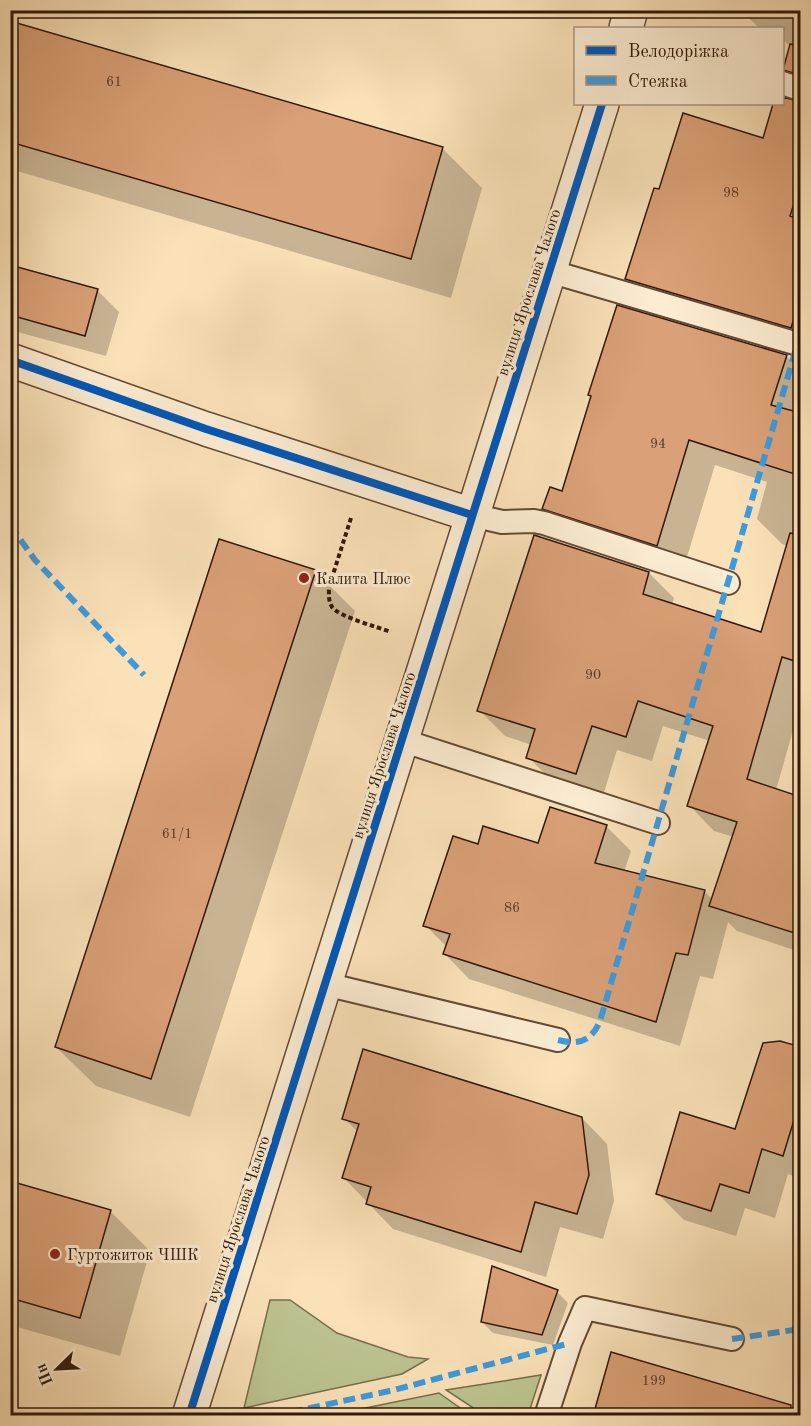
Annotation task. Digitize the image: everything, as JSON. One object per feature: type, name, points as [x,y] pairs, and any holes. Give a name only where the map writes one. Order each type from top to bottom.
[{"type":"street","points":[[626,27],[631,10]]},
{"type":"street","name":"вулиця Ярослава Чалого","points":[[189,1416],[602,105]]},
{"type":"street","points":[[10,360],[206,429],[472,515]]},
{"type":"lane","points":[[784,83],[801,89]]},
{"type":"lane","points":[[549,271],[798,344]]},
{"type":"lane","points":[[472,515],[502,522],[544,523],[728,583]]},
{"type":"lane","points":[[401,740],[658,824]]},
{"type":"lane","points":[[325,984],[558,1040]]},
{"type":"lane","points":[[546,1416],[570,1343],[585,1308],[732,1339]]},
{"type":"path","points":[[363,481],[329,587],[328,598],[333,609],[342,615],[432,646]]},
{"type":"green space","points":[[270,1300],[290,1300],[337,1333],[408,1357],[428,1359],[402,1374],[244,1408]]},
{"type":"green space","points":[[541,1375],[528,1415],[484,1415],[446,1390]]},
{"type":"green space","points":[[439,1393],[470,1415],[331,1415]]},
{"type":"building","points":[[10,21],[443,147],[411,259],[10,142]]},
{"type":"building","points":[[790,44],[801,46],[801,75],[784,70]]},
{"type":"building","points":[[784,97],[801,102],[801,181],[790,216],[801,220],[801,295],[791,328],[625,279],[654,188],[659,189],[683,113],[763,138],[773,105],[784,105]]},
{"type":"building","points":[[10,265],[98,289],[85,336],[10,315]]},
{"type":"building","points":[[617,305],[787,355],[771,405],[801,413],[801,476],[689,440],[657,546],[542,509],[550,487],[562,491],[591,396],[588,395]]},
{"type":"building","points":[[790,533],[801,535],[801,663],[782,657],[747,779],[801,797],[801,935],[709,906],[737,822],[687,806],[713,726],[638,701],[626,737],[592,726],[576,774],[526,758],[535,729],[477,711],[534,535],[649,572],[643,594],[761,632]]},
{"type":"building","points":[[219,539],[316,570],[151,1079],[55,1047]]},
{"type":"building","points":[[550,807],[607,825],[595,863],[705,890],[688,955],[676,953],[656,1022],[443,954],[450,934],[423,926],[453,836],[478,844],[483,826],[538,843]]},
{"type":"building","points":[[780,1041],[801,1047],[801,1097],[783,1156],[762,1149],[749,1193],[720,1184],[711,1211],[656,1194],[680,1112],[735,1129],[763,1043]]},
{"type":"building","points":[[363,1049],[582,1117],[589,1175],[577,1214],[535,1202],[521,1252],[366,1204],[371,1187],[342,1178],[359,1124],[342,1119]]},
{"type":"building","name":"Гуртожиток ЧШК","points":[[10,1181],[111,1210],[80,1318],[10,1298]]},
{"type":"building","points":[[492,1266],[558,1290],[542,1335],[481,1322]]},
{"type":"building","points":[[611,1352],[791,1405],[790,1416],[593,1416]]},
{"type":"marked path","points":[[558,1040],[578,1042],[588,1038],[600,1021],[800,335]]},
{"type":"marked path","points":[[10,525],[35,560],[144,675]]},
{"type":"marked path","points":[[732,1339],[800,1329]]},
{"type":"marked path","points":[[273,1416],[394,1390],[570,1343]]},
{"type":"cycle path","points":[[189,1416],[602,105]]},
{"type":"cycle path","points":[[10,360],[206,429],[472,515]]},
{"type":"place","name":"Калита Плюс","points":[[304,578]]},
{"type":"place","name":"Гуртожиток ЧШК","points":[[55,1254]]}]
